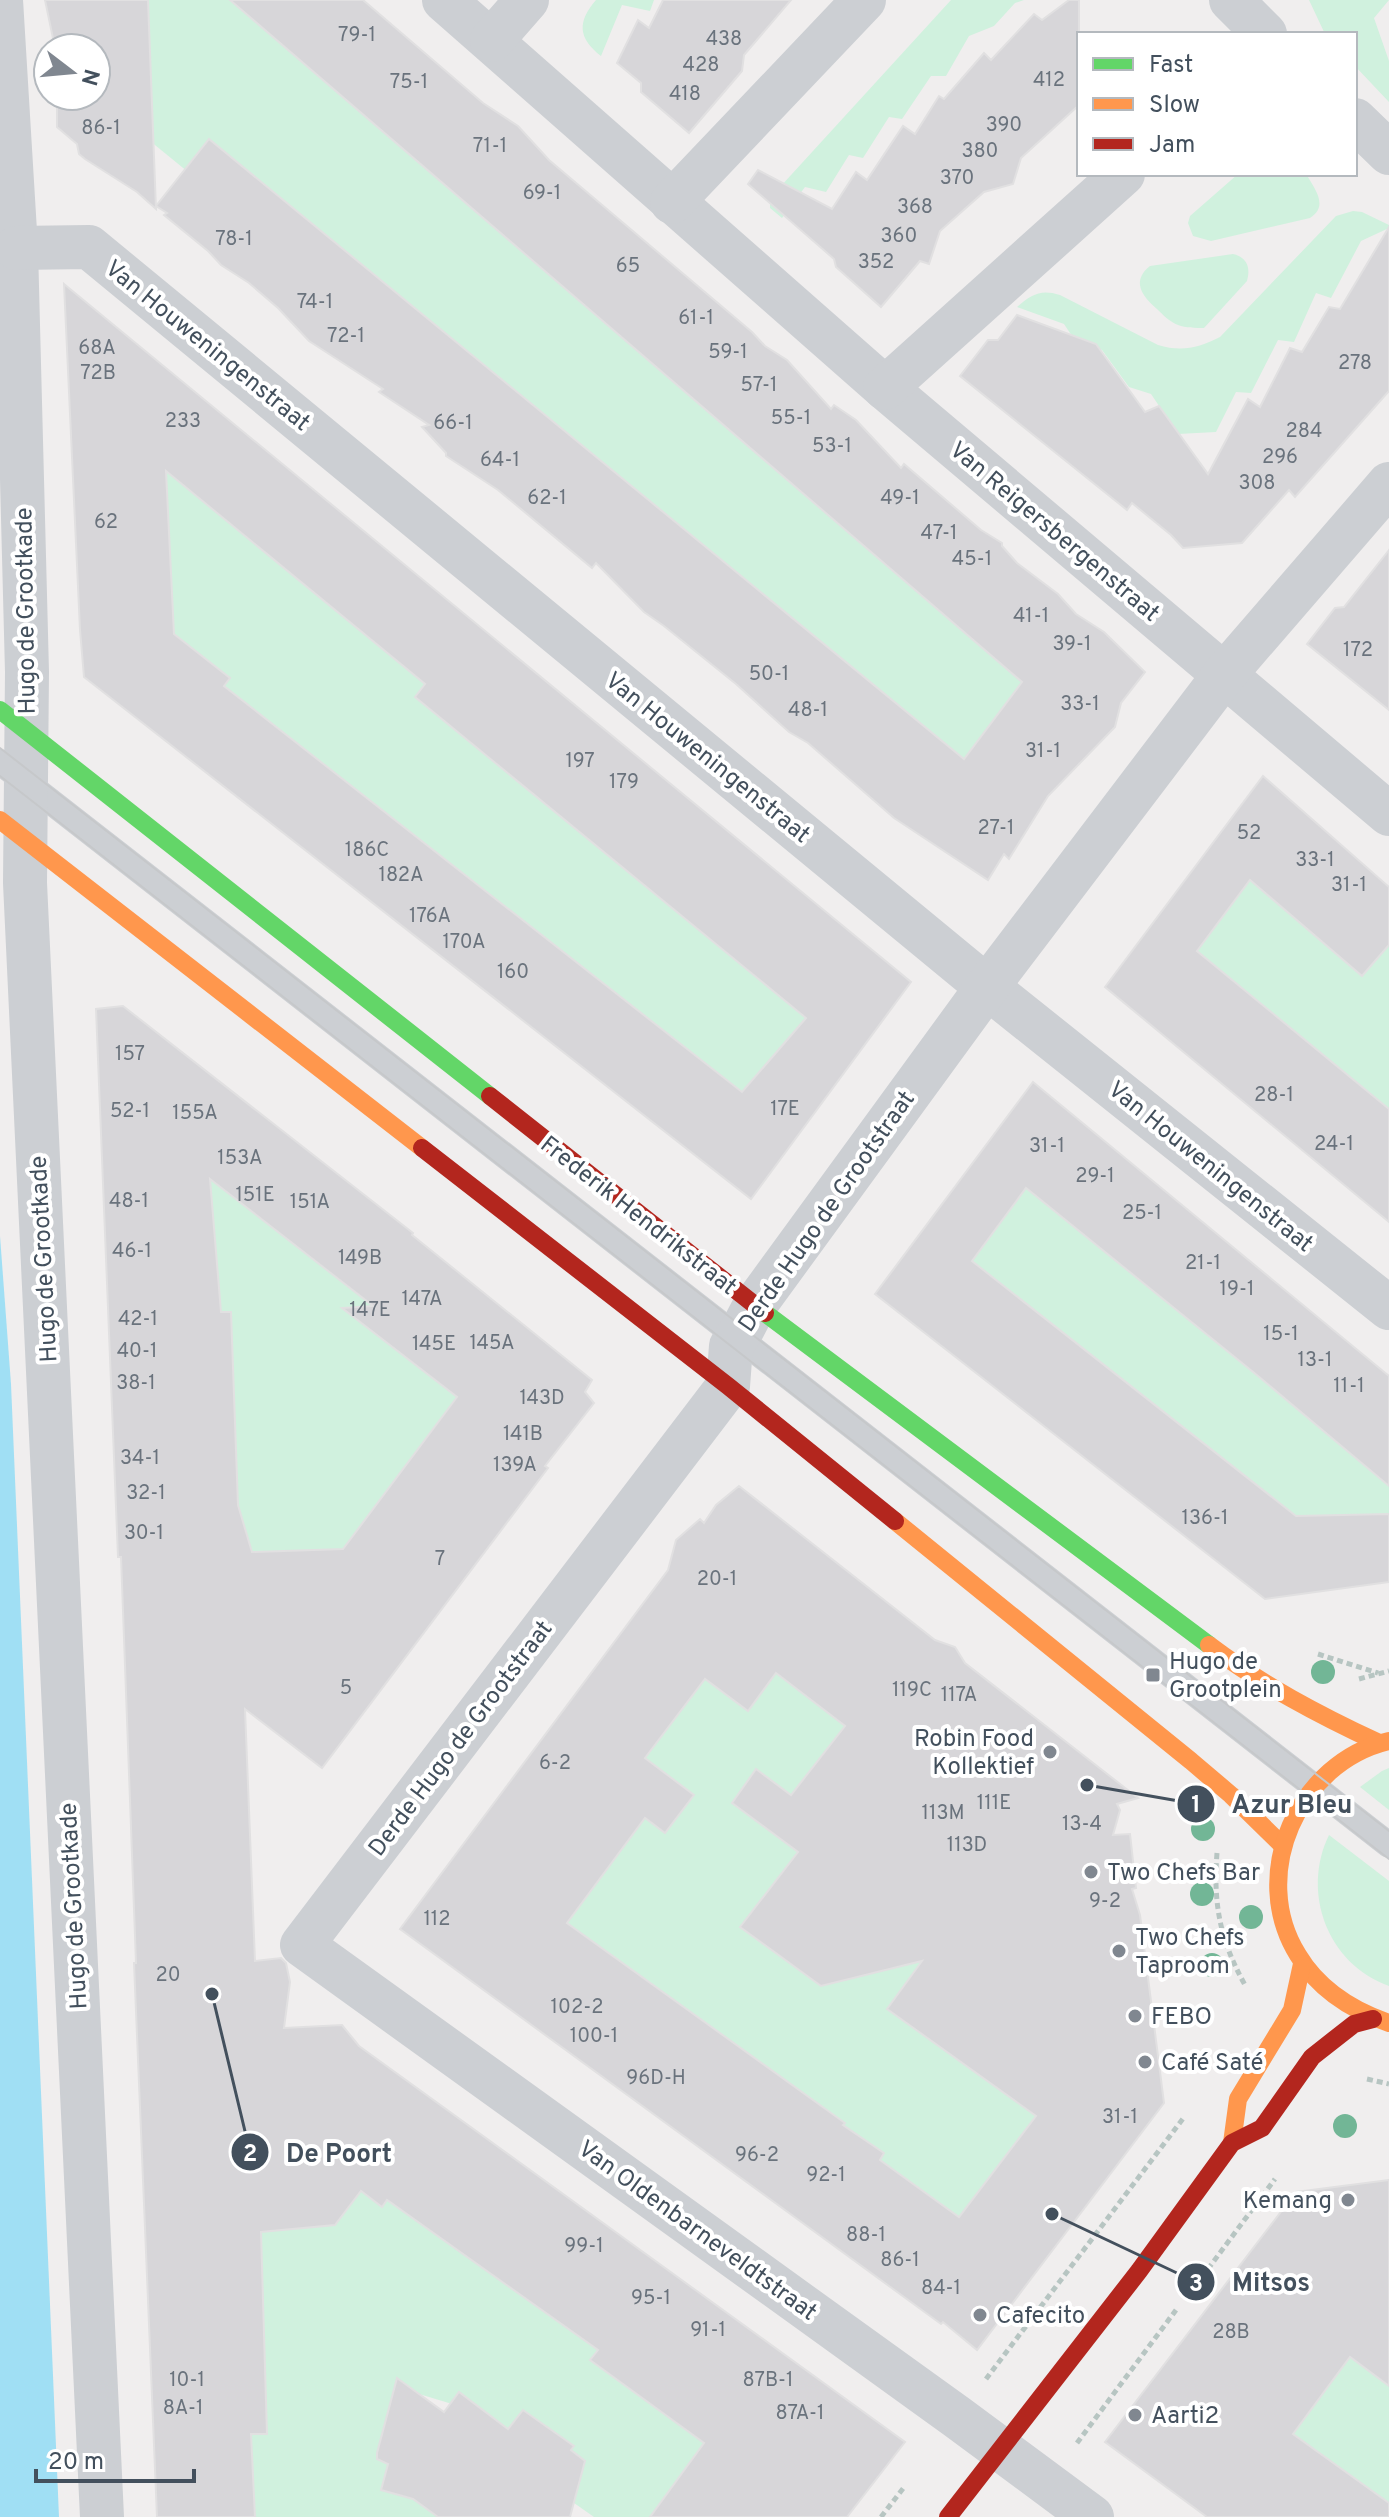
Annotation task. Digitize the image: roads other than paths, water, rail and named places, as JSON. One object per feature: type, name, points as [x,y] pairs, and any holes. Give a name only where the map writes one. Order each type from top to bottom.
[{"type":"street","name":"Hugo de Grootkade","points":[[1,0],[16,248],[13,831],[26,915],[102,2517]]},
{"type":"street","name":"Van Reigersbergenstraat","points":[[444,0],[885,388],[1389,814]]},
{"type":"street","points":[[492,40],[527,0]]},
{"type":"street","points":[[672,202],[864,0]]},
{"type":"street","points":[[1231,0],[1263,32]]},
{"type":"street","points":[[1357,122],[1389,153]]},
{"type":"street","points":[[885,388],[1121,176]]},
{"type":"street","name":"Van Houweningenstraat","points":[[16,248],[89,247],[987,987],[1389,1308]]},
{"type":"street","points":[[1224,675],[1389,484]]},
{"type":"street","name":"Derde Hugo de Grootstraat","points":[[302,1945],[728,1386],[731,1346],[746,1321],[987,987],[1224,675]]},
{"type":"street","name":"Frederik Hendrikstraat","points":[[13,747],[746,1321],[1277,1693],[1384,1742]]},
{"type":"street","points":[[13,831],[728,1386],[1191,1761],[1283,1846]]},
{"type":"street","points":[[1381,2021],[1334,1998],[1302,1964],[1289,1939],[1280,1911],[1277,1883],[1288,1827],[1313,1786],[1337,1765],[1384,1742]]},
{"type":"street","name":"Van Oldenbarneveldtstraat","points":[[302,1945],[1092,2517]]},
{"type":"street","points":[[1232,2143],[1238,2099],[1292,2010],[1302,1964]]},
{"type":"street","points":[[948,2517],[1139,2271],[1232,2143],[1262,2128],[1312,2057],[1354,2024],[1381,2021]]},
{"type":"lane","name":"Frederik Hendrikstraat","points":[[13,747],[746,1321],[1313,1786]]},
{"type":"lane","points":[[1313,1786],[1389,1845]]},
{"type":"water","points":[[0,1236],[11,1384],[59,2517],[0,2517]]},
{"type":"tram line","points":[[0,748],[1389,1831]]},
{"type":"tram line","points":[[0,776],[1389,1859]]},
{"type":"place","name":"Hugo de Grootplein","points":[[1153,1675]]},
{"type":"place","name":"Robin Food Kollektief","points":[[1050,1752]]},
{"type":"place","name":"Azur Bleu","points":[[1087,1785]]},
{"type":"place","name":"Two Chefs Bar","points":[[1091,1872]]},
{"type":"place","name":"Two Chefs Taproom","points":[[1119,1951]]},
{"type":"place","name":"De Poort","points":[[212,1994]]},
{"type":"place","name":"FEBO","points":[[1135,2016]]},
{"type":"place","name":"Café Saté","points":[[1145,2062]]},
{"type":"place","name":"Kemang","points":[[1348,2200]]},
{"type":"place","name":"Mitsos","points":[[1052,2214]]},
{"type":"place","name":"Cafecito","points":[[980,2315]]},
{"type":"place","name":"Aarti2","points":[[1135,2415]]}]
